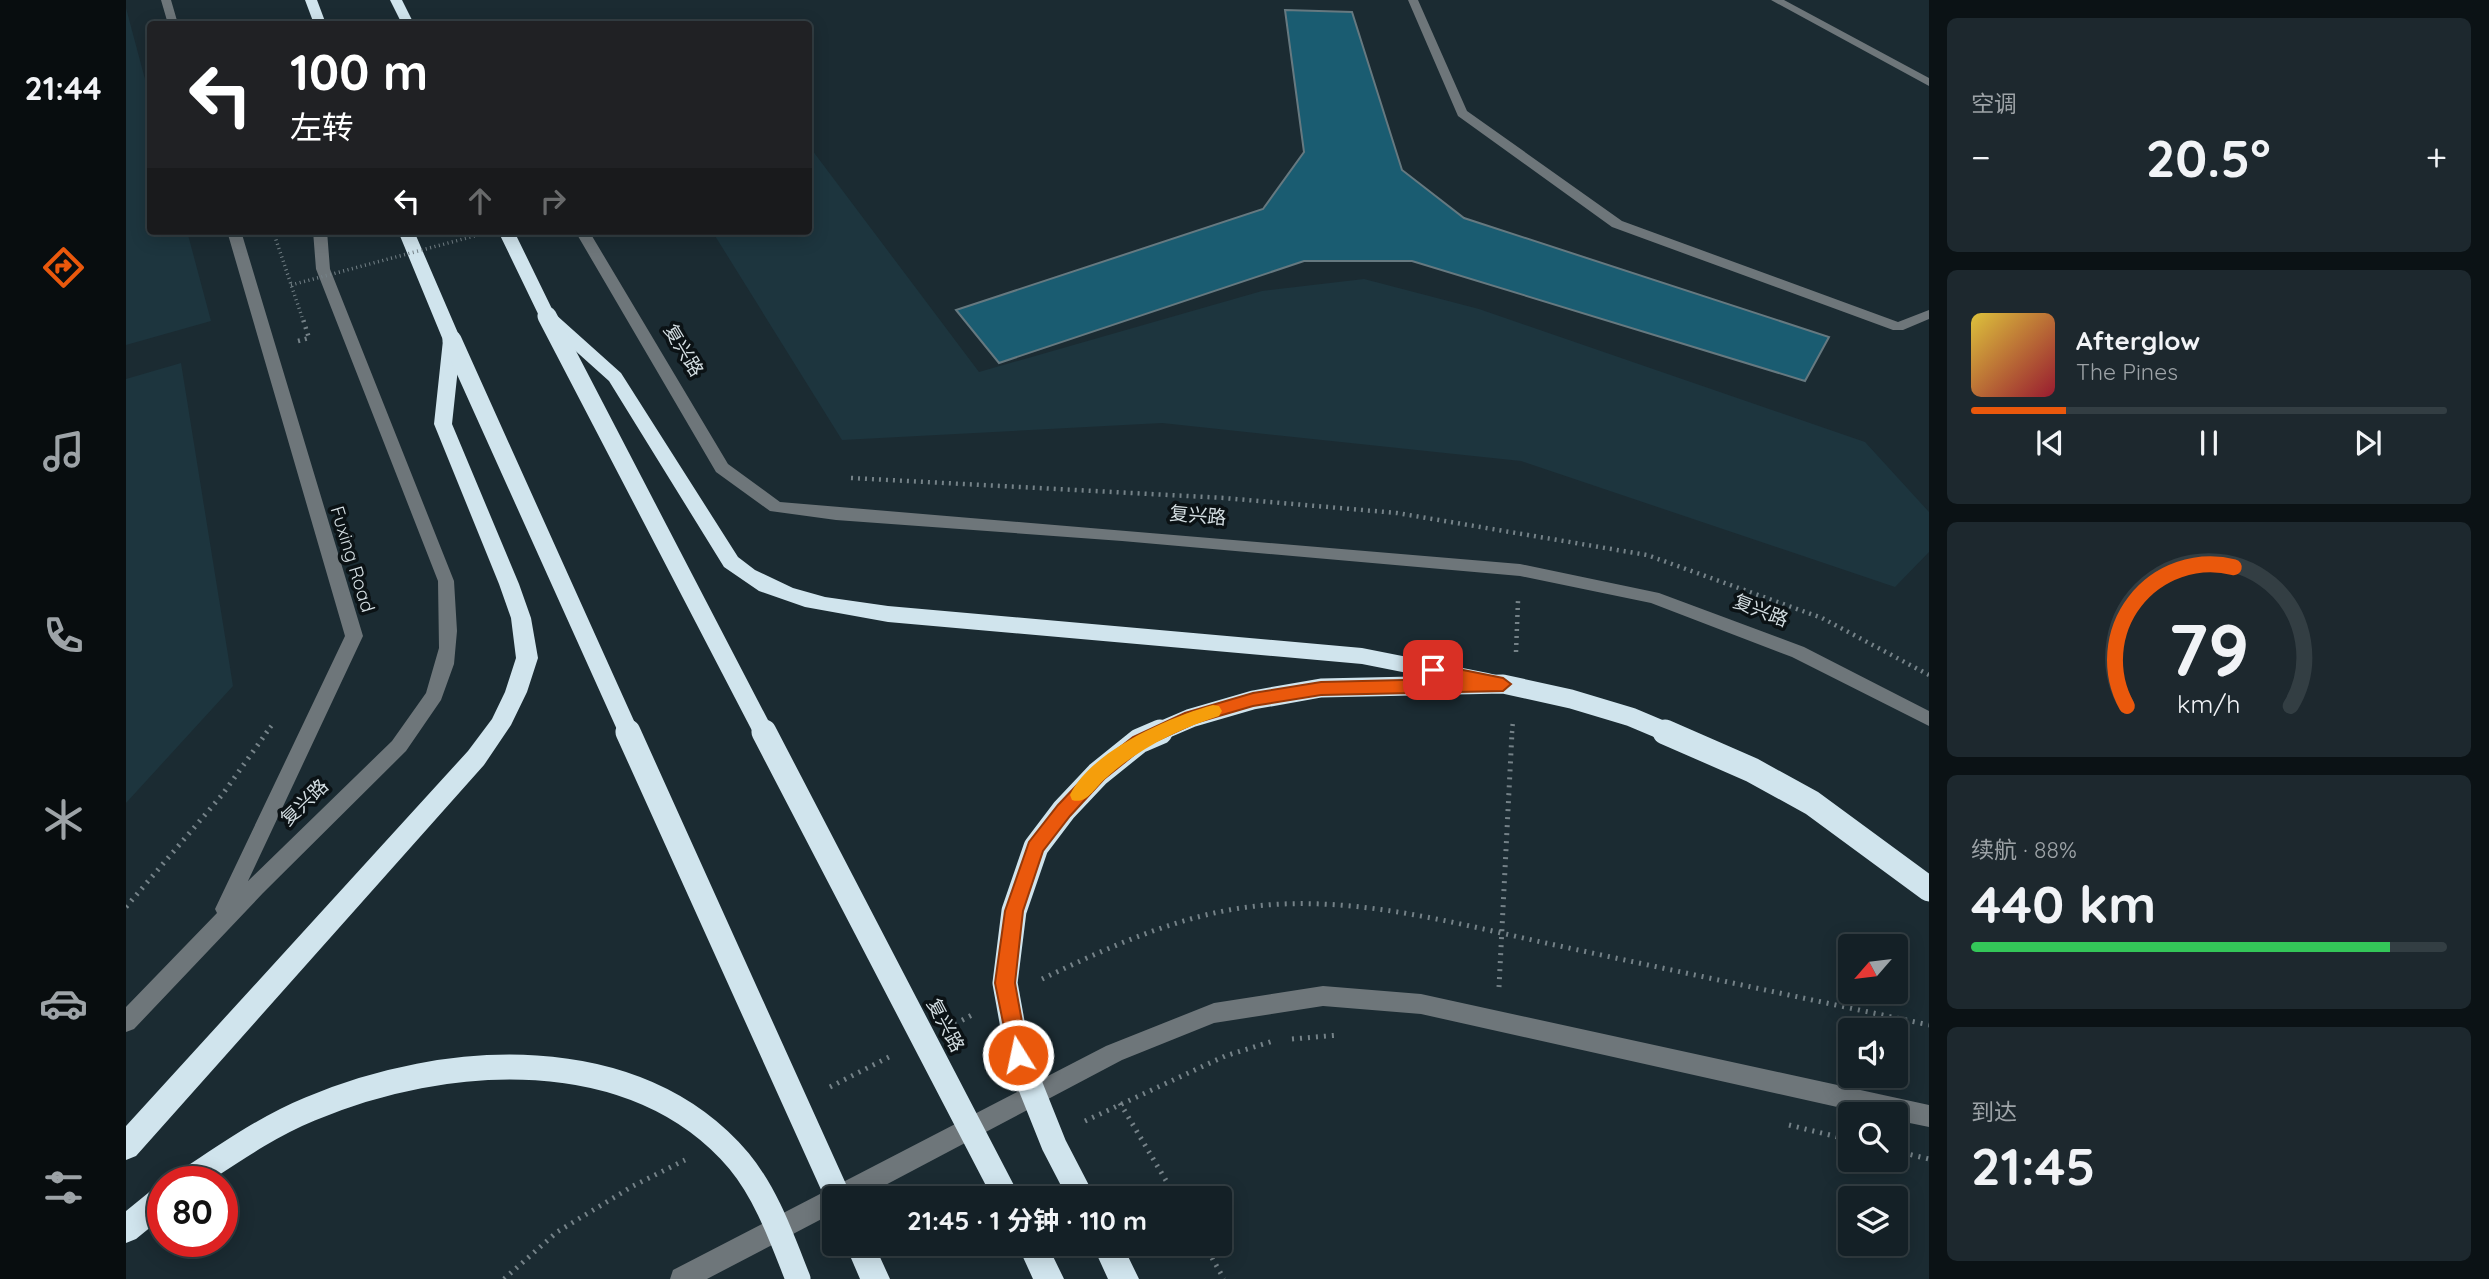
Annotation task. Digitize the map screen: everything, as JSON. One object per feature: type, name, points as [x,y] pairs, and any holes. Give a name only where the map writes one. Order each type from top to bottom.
[{"type":"highway","points":[[311,0],[319,21]]},
{"type":"highway","points":[[396,0],[406,21]]},
{"type":"highway","points":[[408,235],[452,340],[830,1186]]},
{"type":"highway","points":[[508,235],[547,316],[615,377],[731,562],[750,578],[778,593],[821,604],[888,614],[1362,656],[1571,699],[1631,717],[1752,770],[1812,803],[1929,889]]},
{"type":"highway","name":"复兴路","points":[[547,316],[1000,1186]]},
{"type":"highway","points":[[126,1146],[476,758],[500,725],[516,692],[527,658],[521,618],[443,424],[452,340]]},
{"type":"highway","points":[[1075,1186],[1054,1145],[1018,1055],[1005,983],[1014,911],[1035,847],[1064,810],[1098,774],[1139,741],[1191,718],[1240,703],[1321,688],[1503,684]]},
{"type":"highway","points":[[210,1166],[262,1132],[328,1101],[385,1084],[488,1065],[537,1066],[587,1072],[643,1090],[684,1112],[729,1150],[766,1201],[798,1279]]},
{"type":"highway","points":[[126,1229],[147,1212]]},
{"type":"highway","points":[[864,1256],[875,1279]]},
{"type":"highway","points":[[1037,1256],[1049,1279]]},
{"type":"highway","points":[[1112,1256],[1124,1279]]},
{"type":"street","points":[[166,0],[172,21]]},
{"type":"street","points":[[1412,0],[1461,113],[1617,224],[1898,327],[1929,314]]},
{"type":"street","points":[[1776,0],[1929,83]]},
{"type":"street","name":"Fuxing Road","points":[[220,922],[354,636],[235,235]]},
{"type":"street","name":"复兴路","points":[[126,1022],[220,922],[387,758],[426,709],[445,667],[451,624],[446,581],[323,269],[320,235]]},
{"type":"street","name":"复兴路","points":[[584,235],[722,468],[776,507],[1520,570],[1653,597],[1798,652],[1929,719]]},
{"type":"street","points":[[861,1186],[1126,1048],[1214,1013],[1323,996],[1421,1004],[1929,1116]]},
{"type":"street","points":[[681,1279],[822,1206]]},
{"type":"path","points":[[273,235],[309,338]]},
{"type":"path","points":[[291,285],[477,235]]},
{"type":"path","points":[[851,478],[1224,498]]},
{"type":"path","points":[[1516,661],[1517,619]]},
{"type":"path","points":[[1501,933],[1513,715]]},
{"type":"path","points":[[126,907],[222,795],[276,719]]},
{"type":"path","points":[[1287,1039],[1344,1035]]},
{"type":"path","points":[[1083,1122],[1225,1056],[1276,1041]]},
{"type":"path","points":[[1120,1103],[1169,1186]]},
{"type":"path","points":[[1783,1123],[1838,1137]]},
{"type":"path","points":[[1908,1154],[1929,1159]]},
{"type":"path","points":[[1211,1256],[1224,1279]]},
{"type":"shaded area","points":[[126,8],[147,87],[147,235],[188,235],[211,321],[126,345]]},
{"type":"shaded area","points":[[812,150],[979,372],[1262,291],[1364,279],[1479,309],[1865,442],[1929,512],[1929,552],[1895,587],[1521,461],[1162,423],[842,440],[714,235],[812,235]]},
{"type":"shaded area","points":[[181,363],[233,686],[126,803],[126,379]]},
{"type":"building","points":[[1285,10],[1352,12],[1402,170],[1464,218],[1829,337],[1805,381],[1412,261],[1304,261],[999,363],[956,310],[1263,209],[1304,152]]},
{"type":"slow traffic","points":[[1079,795],[1098,774],[1139,741],[1213,711]]},
{"type":"route","points":[[1018,1055],[1005,983],[1014,911],[1035,847],[1064,810],[1098,774],[1139,741],[1191,718],[1253,700],[1321,688],[1503,684],[1433,670]]}]
